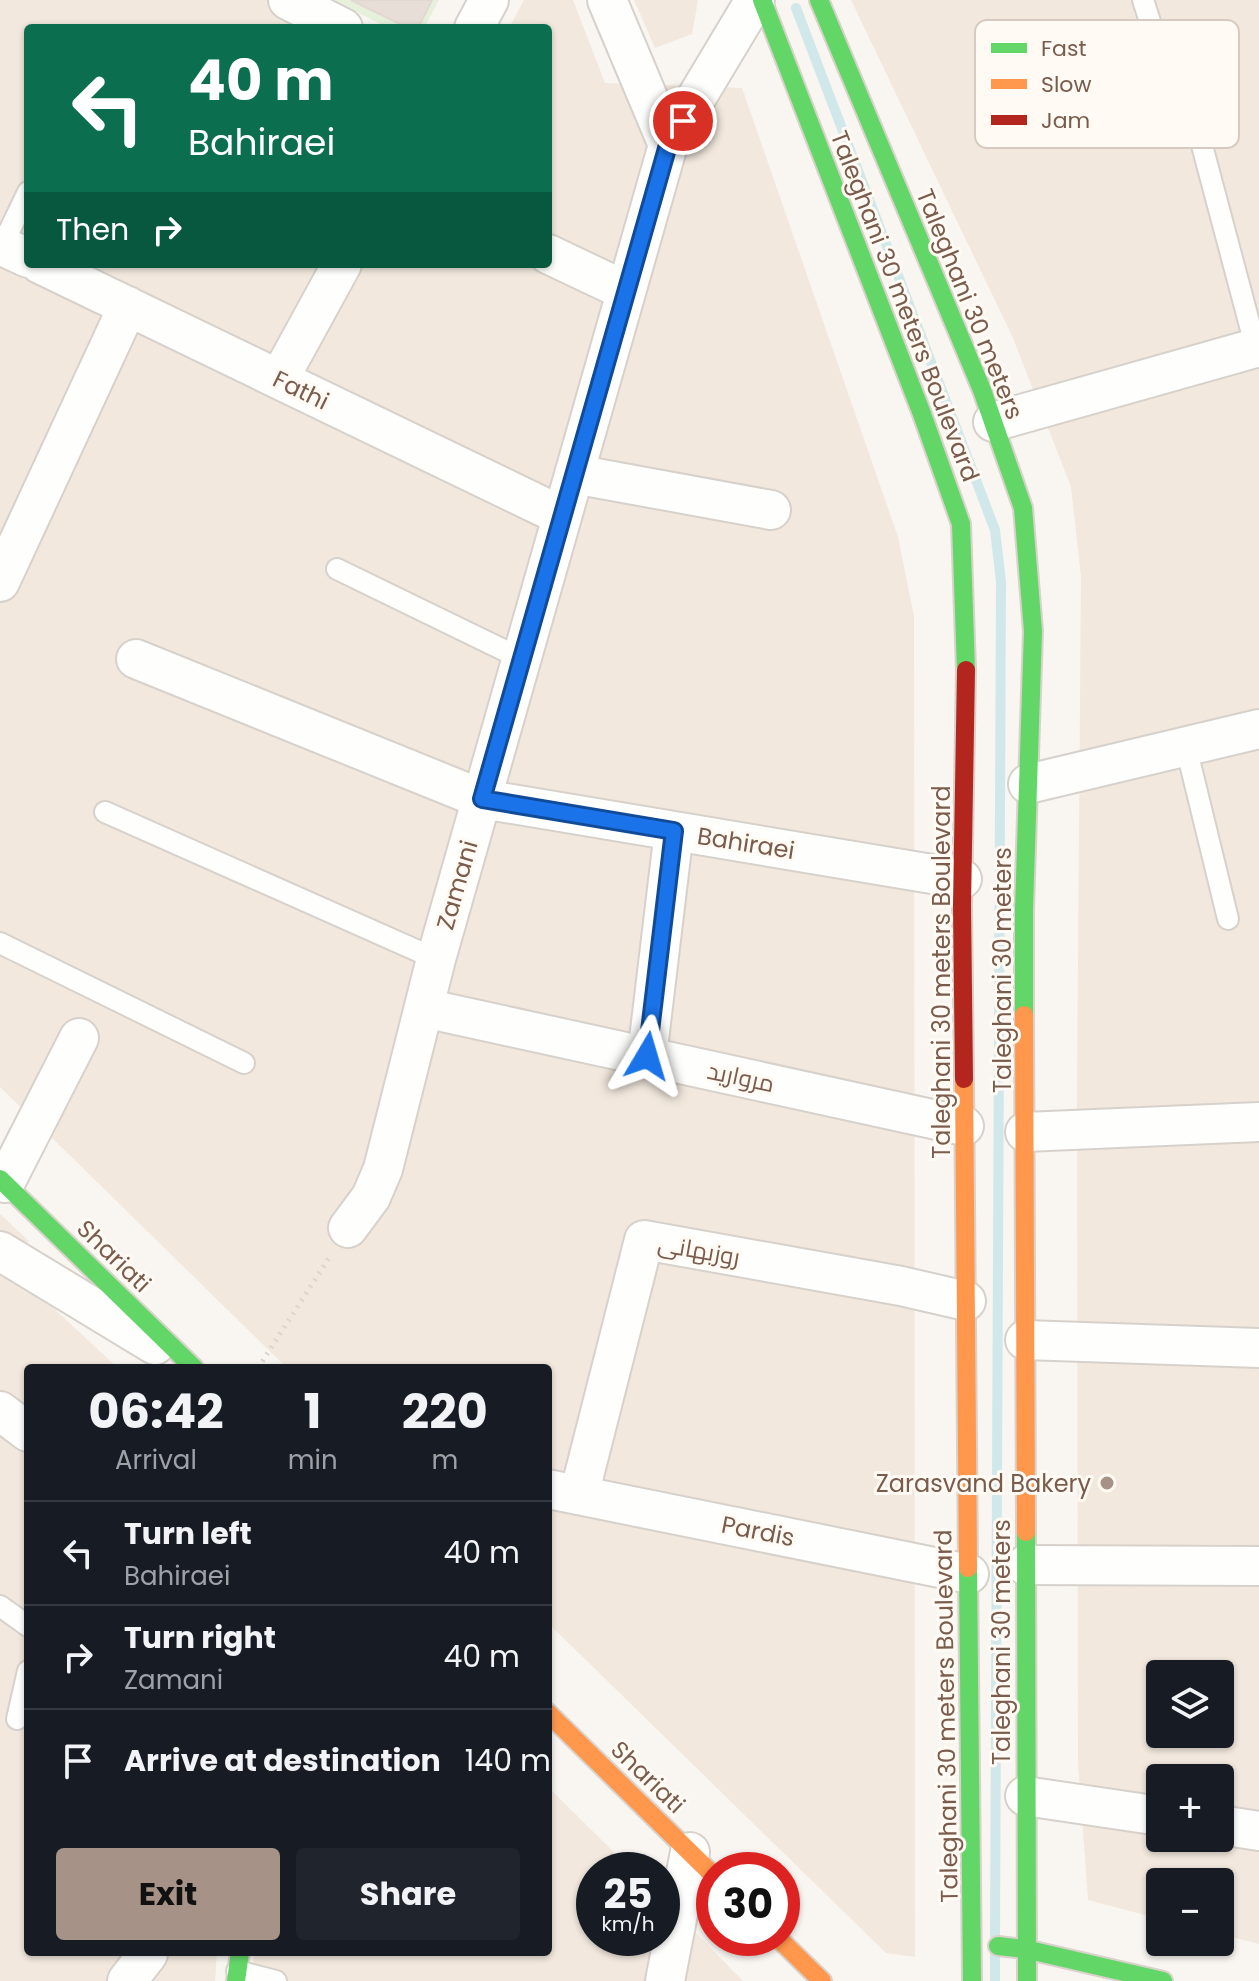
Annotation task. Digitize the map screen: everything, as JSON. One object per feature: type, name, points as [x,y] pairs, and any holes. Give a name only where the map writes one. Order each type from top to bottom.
[{"type":"main road","name":"Taleghani 30 meters Boulevard","points":[[762,0],[922,414],[961,524],[967,636],[962,879],[970,1979]]},
{"type":"main road","name":"Taleghani 30 meters","points":[[819,0],[982,390],[1023,508],[1033,631],[1024,909],[1027,1981]]},
{"type":"main road","name":"Shariati","points":[[2,1181],[189,1364]]},
{"type":"main road","name":"Shariati","points":[[552,1717],[696,1858]]},
{"type":"main road","points":[[972,1943],[1025,1949],[1163,1981]]},
{"type":"main road","points":[[796,1956],[822,1981]]},
{"type":"street","points":[[288,0],[335,24]]},
{"type":"street","points":[[476,24],[489,0]]},
{"type":"street","points":[[607,0],[668,145]]},
{"type":"street","name":"Zamani","points":[[348,1228],[371,1197],[383,1169],[436,959],[668,145],[755,0]]},
{"type":"street","points":[[552,256],[626,291]]},
{"type":"street","name":"Fathi","points":[[48,268],[562,516]]},
{"type":"street","points":[[279,379],[340,268]]},
{"type":"street","points":[[4,565],[128,306]]},
{"type":"street","points":[[993,422],[1258,352]]},
{"type":"street","points":[[574,474],[771,510]]},
{"type":"street","name":"Bahiraei","points":[[136,659],[482,799],[962,879]]},
{"type":"street","points":[[1028,784],[1259,729]]},
{"type":"street","points":[[647,1056],[674,831]]},
{"type":"street","name":"مروارید","points":[[424,1008],[964,1126]]},
{"type":"street","points":[[2,1181],[79,1038]]},
{"type":"street","points":[[1025,1132],[1259,1122]]},
{"type":"street","name":"روزبهانی","points":[[563,1492],[644,1240],[901,1286],[966,1301]]},
{"type":"street","points":[[0,1251],[186,1364]]},
{"type":"street","points":[[1025,1340],[1259,1348]]},
{"type":"street","points":[[0,1411],[24,1429]]},
{"type":"street","name":"Pardis","points":[[563,1492],[969,1574]]},
{"type":"street","points":[[1025,1565],[1259,1566]]},
{"type":"street","points":[[1025,1796],[1146,1814]]},
{"type":"street","points":[[1234,1827],[1259,1831]]},
{"type":"street","points":[[665,1981],[696,1883]]},
{"type":"lane","points":[[1143,0],[1149,20]]},
{"type":"lane","points":[[1203,148],[1258,352]]},
{"type":"lane","points":[[10,249],[24,205]]},
{"type":"lane","points":[[337,569],[522,659]]},
{"type":"lane","points":[[1186,747],[1228,919]]},
{"type":"lane","points":[[105,812],[436,959]]},
{"type":"lane","points":[[0,943],[244,1063]]},
{"type":"lane","points":[[0,1606],[24,1623]]},
{"type":"lane","points":[[17,1719],[24,1688]]},
{"type":"lane","points":[[238,1968],[276,1981]]},
{"type":"path","points":[[261,1364],[348,1228]]},
{"type":"shaded area","points":[[0,0],[271,0],[318,24],[24,24],[24,268],[552,268],[552,24],[511,24],[524,0],[573,0],[605,83],[742,88],[898,537],[914,616],[915,1957],[886,1953],[800,1869],[800,1852],[783,1852],[552,1627],[552,1364],[283,1364],[0,1087]]},
{"type":"shaded area","points":[[634,0],[698,0],[692,34],[655,48]]},
{"type":"shaded area","points":[[851,0],[1259,0],[1259,1944],[1234,1938],[1234,1868],[1146,1868],[1146,1915],[1088,1900],[1078,1763],[1077,1091],[1081,576],[1071,487],[1013,338]]},
{"type":"shaded area","points":[[0,1214],[29,1241],[2,1269],[36,1292],[114,1364],[24,1364],[24,1956],[217,1956],[215,1981],[0,1981]]},
{"type":"shaded area","points":[[552,1791],[614,1852],[576,1852],[576,1956],[680,1956],[680,1932],[691,1928],[696,1933],[696,1956],[718,1956],[743,1981],[252,1981],[254,1956],[552,1956]]},
{"type":"green space","points":[[333,0],[439,0],[426,24],[381,24]]},
{"type":"building","points":[[351,0],[432,0],[420,24],[400,24]]},
{"type":"waterway","points":[[796,8],[995,530],[1001,582],[995,1935]]},
{"type":"waterway","points":[[995,1955],[995,1981]]},
{"type":"traffic: fast","points":[[762,0],[922,414],[961,524],[966,670]]},
{"type":"traffic: fast","points":[[819,0],[982,390],[1023,508],[1033,631],[1024,909],[1024,1015]]},
{"type":"traffic: fast","points":[[0,1179],[190,1364]]},
{"type":"traffic: fast","points":[[1026,1532],[1027,1981]]},
{"type":"traffic: fast","points":[[968,1568],[972,1981]]},
{"type":"traffic: fast","points":[[998,1946],[1025,1949],[1163,1981]]},
{"type":"traffic: fast","points":[[236,1981],[239,1956]]},
{"type":"traffic: slow","points":[[1024,1015],[1026,1532]]},
{"type":"traffic: slow","points":[[964,1079],[968,1568]]},
{"type":"traffic: slow","points":[[552,1717],[696,1858]]},
{"type":"traffic: slow","points":[[796,1956],[822,1981]]},
{"type":"traffic: jam","points":[[964,1079],[962,905],[966,670]]},
{"type":"place","name":"Zarasvand Bakery","points":[[1107,1483]]},
{"type":"route","points":[[647,1056],[674,831],[482,799],[668,145],[683,121]]}]
